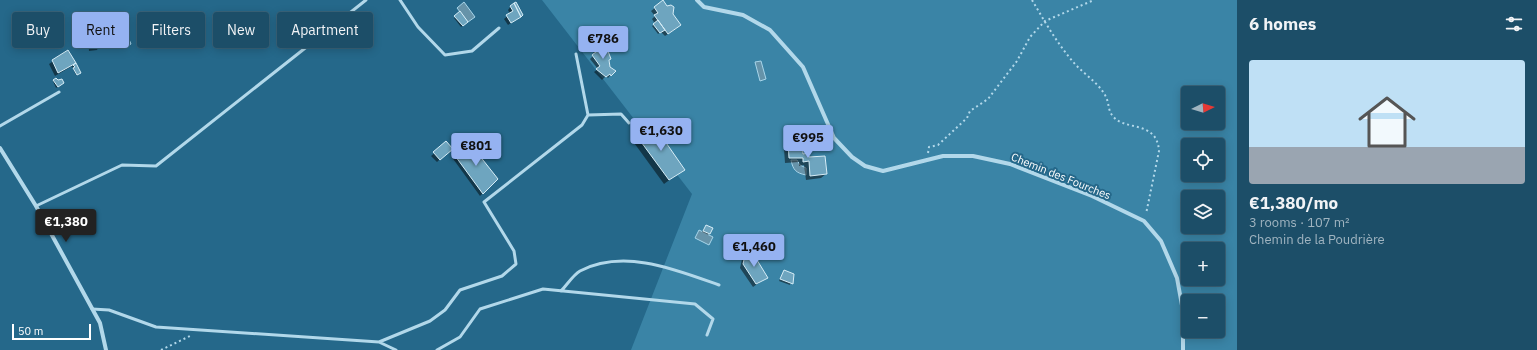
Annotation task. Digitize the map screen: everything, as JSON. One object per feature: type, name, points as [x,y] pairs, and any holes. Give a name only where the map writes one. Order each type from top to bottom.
[{"type":"street","name":"Chemin des Fourches","points":[[697,0],[704,7],[744,15],[770,30],[787,46],[803,67],[834,138],[852,157],[865,166],[883,171],[943,156],[973,156],[1010,164],[1092,196],[1144,221],[1161,241],[1177,278],[1183,311],[1183,350]]},
{"type":"street","points":[[0,148],[36,206],[100,323],[106,350]]},
{"type":"lane","points":[[36,206],[122,165],[156,166],[366,0]]},
{"type":"lane","points":[[400,0],[418,27],[445,55],[472,51],[499,28]]},
{"type":"lane","points":[[379,342],[430,321],[446,310],[460,290],[502,276],[516,264],[514,251],[484,202],[582,125],[588,115],[576,54]]},
{"type":"lane","points":[[0,126],[59,92]]},
{"type":"lane","points":[[588,115],[621,114],[630,123]]},
{"type":"lane","points":[[561,291],[579,272],[604,263],[639,262],[676,270],[719,285]]},
{"type":"lane","points":[[437,350],[460,337],[480,309],[543,289],[695,304],[713,319],[707,335]]},
{"type":"lane","points":[[92,309],[109,310],[156,327],[379,342],[396,350]]},
{"type":"path","points":[[1032,0],[1058,43],[1075,65],[1093,80],[1106,98],[1112,115],[1118,120],[1146,130],[1155,136],[1159,144],[1159,151],[1144,221]]},
{"type":"path","points":[[926,160],[929,147],[938,145],[967,118],[970,111],[988,99],[1017,61],[1030,37],[1045,21],[1094,0]]},
{"type":"path","points":[[161,350],[202,330]]},
{"type":"shaded area","points":[[542,0],[1237,0],[1237,350],[631,350],[692,194]]},
{"type":"shaded area","points":[[464,2],[475,17],[468,22],[457,8]]},
{"type":"shaded area","points":[[761,61],[766,79],[760,81],[755,62]]},
{"type":"shaded area","points":[[791,160],[797,160],[800,165],[806,168],[806,175],[796,170]]},
{"type":"shaded area","points":[[699,230],[713,237],[709,245],[695,238]]},
{"type":"building","points":[[663,0],[667,6],[671,5],[674,7],[673,14],[681,25],[668,34],[654,15],[658,13],[654,7]]},
{"type":"building","points":[[516,2],[523,15],[521,17],[514,3]]},
{"type":"building","points":[[514,3],[521,17],[511,23],[506,15],[513,11],[510,6]]},
{"type":"building","points":[[460,11],[468,22],[463,26],[454,16]]},
{"type":"building","points":[[658,20],[665,30],[660,33],[653,24]]},
{"type":"building","points":[[605,43],[611,59],[609,60],[610,67],[616,71],[611,76],[610,74],[606,77],[596,69],[600,66],[592,55],[597,51],[595,47]]},
{"type":"building","points":[[68,50],[76,63],[58,73],[52,60]]},
{"type":"building","points":[[76,63],[81,73],[77,75],[73,68],[75,67],[73,65]]},
{"type":"building","points":[[56,78],[58,80],[62,79],[64,83],[58,87],[53,80]]},
{"type":"building","points":[[653,124],[685,170],[669,180],[636,135]]},
{"type":"building","points":[[446,141],[453,149],[440,160],[433,152]]},
{"type":"building","points":[[468,141],[498,179],[483,194],[453,153]]},
{"type":"building","points":[[802,142],[803,154],[808,153],[809,157],[825,156],[827,174],[810,176],[809,161],[803,162],[803,158],[789,158],[788,143]]},
{"type":"building","points":[[706,225],[713,228],[710,234],[703,231]]},
{"type":"building","points":[[746,250],[759,254],[758,256]]},
{"type":"building","points":[[746,251],[758,256],[757,260],[768,278],[756,284],[743,264]]},
{"type":"building","points":[[784,270],[794,274],[793,284],[780,279]]}]
